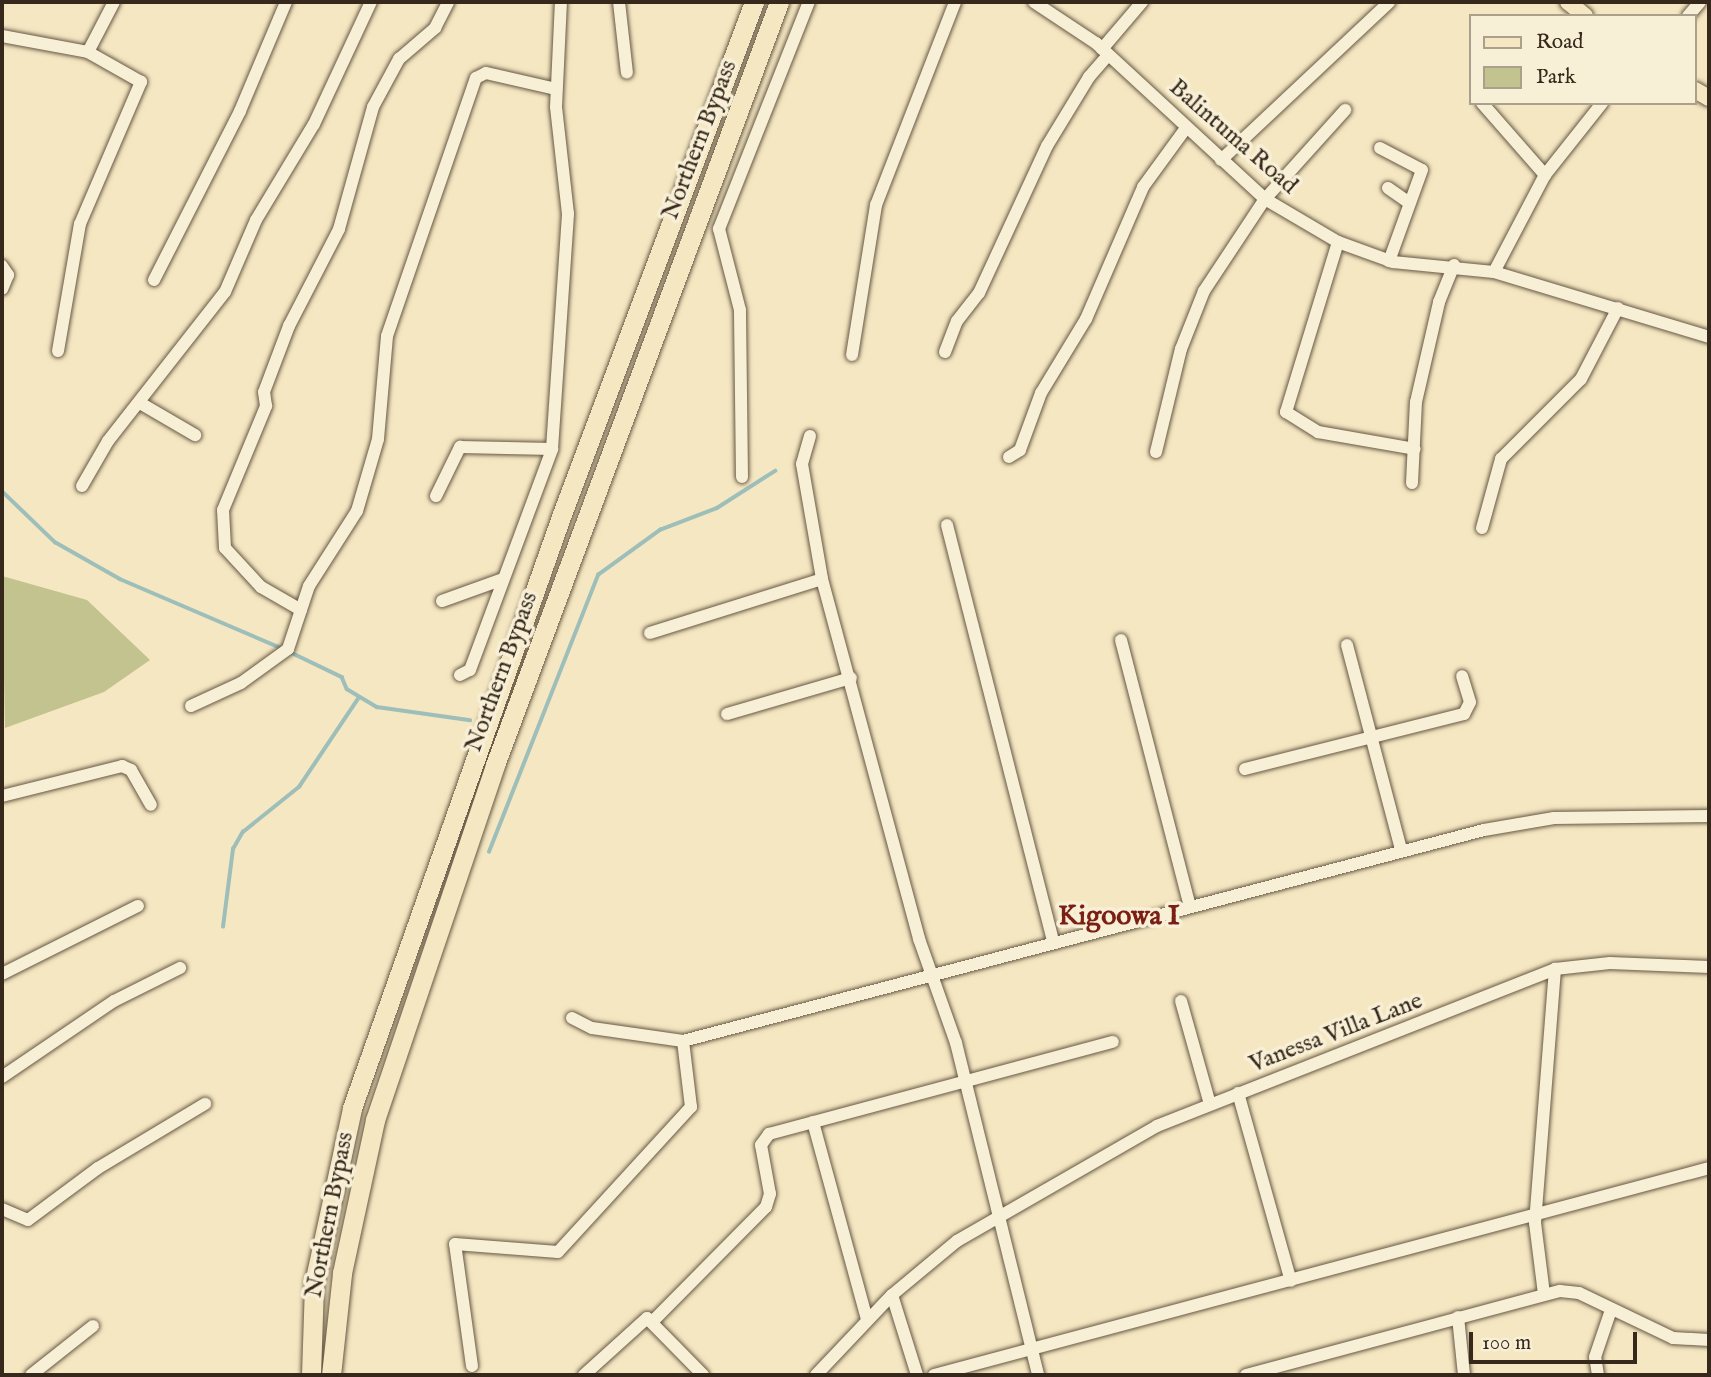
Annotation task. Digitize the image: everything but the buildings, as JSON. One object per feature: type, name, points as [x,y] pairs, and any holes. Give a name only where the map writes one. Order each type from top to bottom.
[{"type":"highway","name":"Northern Bypass","points":[[311,1375],[314,1283],[356,1095],[562,514],[754,2]]},
{"type":"highway","name":"Northern Bypass","points":[[331,1375],[342,1273],[374,1120],[499,751],[779,2]]},
{"type":"main road","points":[[1568,2],[1583,14]]},
{"type":"street","points":[[88,52],[114,2]]},
{"type":"street","points":[[154,280],[240,111],[286,2]]},
{"type":"street","points":[[82,486],[140,403],[225,292],[256,220],[314,124],[371,2]]},
{"type":"street","points":[[301,610],[270,594],[225,548],[223,510],[266,406],[264,392],[289,326],[339,229],[373,107],[398,60],[435,28],[448,2]]},
{"type":"street","points":[[460,675],[470,670],[552,449],[568,214],[556,89],[561,2]]},
{"type":"street","points":[[619,2],[626,73]]},
{"type":"street","points":[[742,477],[740,310],[719,229],[809,2]]},
{"type":"street","points":[[852,355],[876,205],[955,2]]},
{"type":"street","name":"Balintuma Road","points":[[1034,2],[1067,19],[1265,199],[1338,242],[1389,261],[1454,265],[1494,272],[1709,337]]},
{"type":"street","points":[[945,352],[957,321],[979,293],[1047,146],[1088,76],[1142,2]]},
{"type":"street","points":[[1221,160],[1389,2]]},
{"type":"street","points":[[2,36],[88,52],[141,82],[80,224],[58,351]]},
{"type":"street","points":[[191,706],[241,683],[288,649],[322,562],[357,511],[372,470],[387,336],[476,78],[486,73],[556,89]]},
{"type":"street","points":[[1484,105],[1545,175]]},
{"type":"street","points":[[1494,272],[1545,175],[1600,105]]},
{"type":"street","points":[[1156,452],[1181,349],[1203,291],[1265,199],[1345,110]]},
{"type":"street","points":[[1009,457],[1020,450],[1041,393],[1086,319],[1143,187],[1186,128]]},
{"type":"street","points":[[1380,148],[1422,170],[1408,202],[1389,261]]},
{"type":"street","points":[[1388,188],[1408,202]]},
{"type":"street","points":[[1338,242],[1286,412],[1318,432],[1415,449]]},
{"type":"street","points":[[1412,483],[1416,402],[1439,302],[1454,265]]},
{"type":"street","points":[[2,266],[8,275],[2,289]]},
{"type":"street","points":[[1482,528],[1501,459],[1581,379],[1618,308]]},
{"type":"street","points":[[140,403],[195,435]]},
{"type":"street","points":[[810,436],[802,464],[822,579],[851,678],[908,900],[935,974],[965,1083],[1038,1375]]},
{"type":"street","points":[[436,496],[460,447],[552,449]]},
{"type":"street","points":[[947,525],[1053,941]]},
{"type":"street","points":[[442,601],[503,579]]},
{"type":"street","points":[[650,633],[822,579]]},
{"type":"street","points":[[1121,640],[1190,906]]},
{"type":"street","points":[[1348,645],[1369,737],[1401,850]]},
{"type":"street","points":[[1245,769],[1464,713],[1470,702],[1462,676]]},
{"type":"street","points":[[727,714],[851,678]]},
{"type":"street","points":[[2,796],[122,766],[131,770],[151,805]]},
{"type":"street","points":[[572,1018],[592,1028],[683,1041],[1401,850],[1553,818],[1709,816]]},
{"type":"street","points":[[2,974],[138,906]]},
{"type":"street","name":"Vanessa Villa Lane","points":[[816,1375],[892,1295],[957,1241],[1157,1126],[1238,1093],[1384,1041],[1555,970],[1610,963],[1709,967]]},
{"type":"street","points":[[2,1077],[114,1001],[180,968]]},
{"type":"street","points":[[1544,1294],[1536,1212],[1555,970]]},
{"type":"street","points":[[1181,1001],[1210,1104]]},
{"type":"street","points":[[472,1366],[455,1244],[558,1252],[691,1107],[683,1041]]},
{"type":"street","points":[[654,1321],[769,1201],[761,1144],[765,1136],[1112,1042]]},
{"type":"street","points":[[1238,1093],[1291,1281]]},
{"type":"street","points":[[2,1209],[28,1220],[97,1168],[205,1104]]},
{"type":"street","points":[[813,1122],[867,1320]]},
{"type":"street","points":[[934,1375],[1291,1281],[1536,1212],[1709,1168]]},
{"type":"street","points":[[1246,1375],[1544,1294],[1579,1293],[1673,1338],[1709,1340]]},
{"type":"street","points":[[892,1295],[917,1375]]},
{"type":"street","points":[[1598,1375],[1595,1357],[1611,1310]]},
{"type":"street","points":[[1458,1317],[1464,1375]]},
{"type":"street","points":[[584,1375],[644,1319],[654,1321],[703,1375]]},
{"type":"street","points":[[31,1375],[93,1326]]},
{"type":"green space","points":[[2,576],[87,600],[150,660],[104,692],[5,728]]},
{"type":"waterway","points":[[489,852],[598,575],[660,530],[717,508],[775,471]]},
{"type":"waterway","points":[[2,491],[55,542],[120,579],[283,649]]},
{"type":"waterway","points":[[290,652],[342,677],[347,689],[377,707],[470,720]]},
{"type":"waterway","points":[[223,927],[233,849],[243,832],[299,787],[358,699]]},
{"type":"district","name":"Kigoowa I","points":[[1119,917]]}]
